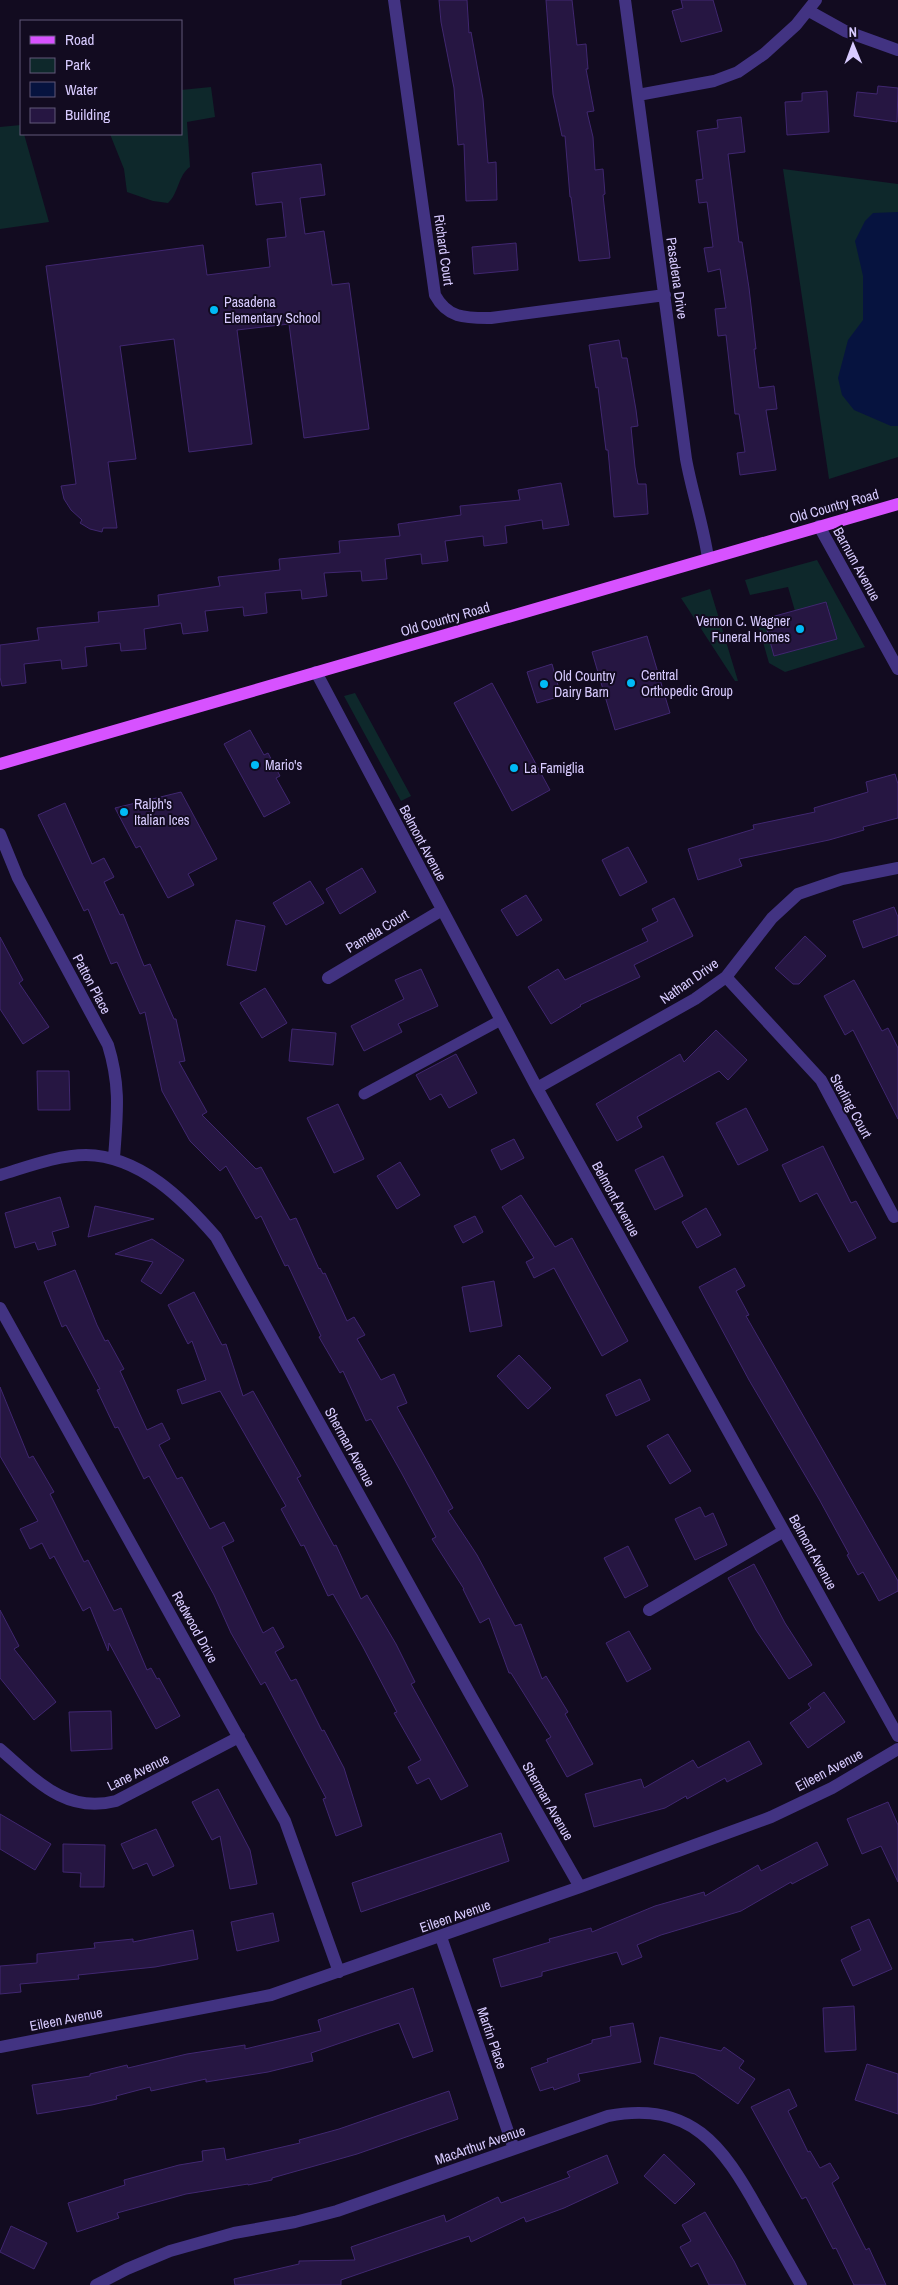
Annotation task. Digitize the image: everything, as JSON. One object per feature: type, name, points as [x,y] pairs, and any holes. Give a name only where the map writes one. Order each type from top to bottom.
[{"type":"main road","name":"Old Country Road","points":[[0,764],[898,504]]},
{"type":"street","name":"Richard Court","points":[[394,0],[435,295],[441,306],[465,318],[491,318],[664,295]]},
{"type":"street","name":"Pasadena Drive","points":[[625,0],[686,459],[692,491],[702,522],[708,558]]},
{"type":"street","points":[[638,95],[674,90],[714,81],[738,72],[764,54],[796,25],[812,5],[845,30],[898,50]]},
{"type":"street","name":"Barnum Avenue","points":[[819,526],[898,669]]},
{"type":"street","name":"Belmont Avenue","points":[[316,672],[537,1088],[898,1736]]},
{"type":"street","name":"Patton Place","points":[[0,834],[18,878],[108,1045],[114,1063],[119,1095],[114,1158]]},
{"type":"street","name":"Nathan Drive","points":[[537,1088],[695,999],[726,977],[772,918],[798,894],[842,879],[898,868]]},
{"type":"street","name":"Pamela Court","points":[[328,978],[442,910]]},
{"type":"street","name":"Sterling Court","points":[[726,977],[821,1080],[894,1217]]},
{"type":"street","name":"Sherman Avenue","points":[[0,1175],[53,1160],[85,1155],[114,1158],[155,1179],[192,1209],[216,1237],[471,1696],[580,1887]]},
{"type":"street","name":"Redwood Drive","points":[[0,1308],[286,1821],[339,1972]]},
{"type":"street","points":[[649,1610],[784,1531]]},
{"type":"street","name":"Lane Avenue","points":[[0,1749],[36,1780],[62,1798],[80,1804],[106,1804],[116,1801],[239,1737]]},
{"type":"street","name":"Eileen Avenue","points":[[0,2047],[271,1995],[441,1937],[771,1818],[832,1788],[898,1750]]},
{"type":"street","name":"Martin Place","points":[[441,1937],[514,2149]]},
{"type":"street","name":"MacArthur Avenue","points":[[96,2285],[127,2269],[170,2251],[234,2233],[295,2222],[337,2211],[608,2116],[651,2112],[676,2118],[694,2127],[722,2152],[742,2180],[800,2285]]},
{"type":"lane","points":[[364,1094],[501,1020]]},
{"type":"green space","points":[[211,87],[215,117],[187,122],[190,167],[186,170],[172,199],[168,203],[153,201],[127,192],[124,169],[110,135],[182,135],[182,90]]},
{"type":"green space","points":[[20,125],[20,135],[24,135],[49,222],[0,229],[0,127]]},
{"type":"green space","points":[[783,169],[898,184],[898,457],[829,479]]},
{"type":"green space","points":[[817,560],[865,647],[785,672],[769,663],[757,621],[764,619],[774,656],[836,639],[827,603],[795,611],[788,587],[750,595],[745,580]]},
{"type":"green space","points":[[710,589],[738,681],[735,681],[681,598]]},
{"type":"green space","points":[[355,693],[411,796],[401,801],[344,696]]},
{"type":"water","points":[[898,212],[898,426],[891,426],[854,410],[842,395],[838,378],[848,340],[863,320],[863,276],[855,241],[865,221],[873,213]]},
{"type":"building","points":[[439,0],[467,0],[469,33],[471,32],[483,99],[488,163],[496,162],[497,200],[466,201],[464,144],[458,145],[454,88],[441,22]]},
{"type":"building","points":[[546,0],[572,0],[577,45],[586,44],[588,69],[586,69],[594,111],[587,112],[593,137],[595,170],[603,169],[605,194],[603,195],[610,258],[579,261],[570,197],[565,136],[562,136],[553,94]]},
{"type":"building","points":[[681,0],[713,0],[722,31],[681,42],[672,11],[683,8]]},
{"type":"building","points":[[878,86],[898,88],[897,122],[854,116],[857,92],[877,94]]},
{"type":"building","points":[[827,91],[829,132],[787,135],[785,102],[802,101],[802,93]]},
{"type":"building","points":[[741,117],[745,152],[728,154],[739,242],[742,242],[749,288],[759,388],[774,386],[777,409],[766,410],[776,470],[740,475],[737,453],[745,452],[739,414],[735,414],[726,335],[718,336],[715,309],[726,308],[720,269],[708,272],[704,248],[713,247],[707,202],[699,203],[696,180],[703,179],[697,131],[718,128],[717,120]]},
{"type":"building","points":[[321,164],[325,195],[300,198],[305,234],[324,231],[332,285],[349,283],[369,429],[304,438],[289,324],[237,330],[252,444],[189,452],[174,339],[120,346],[136,459],[108,462],[117,528],[103,528],[102,532],[90,529],[80,523],[82,520],[71,510],[64,499],[61,486],[76,484],[46,266],[203,245],[207,275],[270,267],[267,239],[286,237],[282,202],[256,205],[252,173]]},
{"type":"building","points":[[516,243],[518,270],[474,274],[472,247]]},
{"type":"building","points":[[619,340],[622,358],[627,358],[636,410],[638,426],[631,427],[635,467],[638,484],[646,484],[648,514],[614,517],[608,450],[606,450],[598,387],[596,388],[589,345]]},
{"type":"building","points":[[561,483],[569,525],[543,529],[542,520],[505,526],[507,543],[484,546],[483,536],[445,541],[448,561],[422,564],[421,554],[385,559],[387,579],[362,581],[361,571],[324,573],[327,596],[302,599],[301,590],[265,593],[267,613],[244,616],[243,607],[205,611],[208,631],[183,634],[181,623],[144,629],[146,649],[121,651],[120,643],[85,647],[87,666],[62,669],[61,660],[24,664],[26,683],[2,686],[0,677],[0,645],[39,640],[37,628],[99,622],[98,612],[159,606],[158,595],[220,586],[218,577],[280,570],[279,559],[340,553],[339,541],[400,536],[398,524],[461,515],[460,506],[520,500],[518,490]]},
{"type":"building","name":"Vernon C. Wagner Funeral Homes","points":[[826,602],[837,639],[774,656],[764,619]]},
{"type":"building","name":"Central Orthopedic Group","points":[[647,636],[670,713],[615,730],[592,652]]},
{"type":"building","name":"Old Country Dairy Barn","points":[[552,664],[561,696],[537,703],[527,672]]},
{"type":"building","name":"La Famiglia","points":[[492,683],[550,790],[512,811],[454,703]]},
{"type":"building","name":"Mario's","points":[[250,730],[264,755],[268,753],[280,776],[276,778],[290,803],[264,817],[224,744]]},
{"type":"building","points":[[895,774],[898,784],[898,818],[863,827],[864,830],[829,840],[739,859],[742,866],[698,880],[688,849],[754,829],[753,825],[815,812],[814,808],[868,792],[866,782]]},
{"type":"building","points":[[181,792],[217,859],[188,874],[194,885],[168,898],[140,846],[136,848],[115,808]]},
{"type":"building","points":[[65,803],[92,864],[104,858],[114,877],[104,882],[120,915],[123,914],[144,966],[150,964],[174,1019],[176,1019],[185,1061],[179,1062],[207,1112],[202,1115],[256,1169],[261,1167],[290,1220],[296,1218],[319,1269],[323,1274],[325,1273],[347,1321],[354,1317],[365,1335],[357,1339],[381,1380],[394,1374],[407,1403],[397,1407],[453,1508],[448,1511],[477,1555],[515,1626],[521,1624],[542,1679],[546,1676],[568,1712],[565,1714],[593,1764],[567,1777],[546,1740],[551,1737],[511,1673],[509,1673],[489,1618],[480,1623],[464,1589],[432,1539],[436,1537],[401,1472],[371,1419],[366,1421],[343,1371],[340,1373],[319,1337],[321,1336],[288,1265],[285,1266],[261,1216],[256,1219],[226,1166],[220,1171],[190,1141],[162,1091],[145,1012],[140,1014],[117,962],[111,964],[88,909],[84,911],[38,815]]},
{"type":"building","points":[[628,847],[647,882],[620,896],[602,860]]},
{"type":"building","points":[[362,868],[376,892],[340,914],[326,889]]},
{"type":"building","points":[[310,881],[324,903],[286,925],[273,903]]},
{"type":"building","points":[[526,895],[542,920],[517,936],[501,910]]},
{"type":"building","points":[[674,898],[693,936],[634,965],[640,977],[580,1005],[551,1024],[528,987],[558,969],[565,980],[648,941],[642,929],[658,921],[652,909]]},
{"type":"building","points":[[894,907],[898,917],[898,935],[863,948],[853,921]]},
{"type":"building","points":[[236,920],[265,926],[256,971],[227,965]]},
{"type":"building","points":[[805,936],[826,956],[799,984],[793,984],[775,968]]},
{"type":"building","points":[[0,937],[23,980],[19,983],[49,1027],[23,1044],[0,1009]]},
{"type":"building","points":[[421,969],[438,1006],[398,1024],[402,1032],[364,1051],[351,1026],[404,999],[395,980]]},
{"type":"building","points":[[854,980],[882,1031],[888,1028],[898,1048],[898,1119],[853,1030],[845,1035],[824,996]]},
{"type":"building","points":[[265,988],[287,1023],[262,1038],[240,1003]]},
{"type":"building","points":[[292,1029],[336,1033],[333,1065],[289,1061]]},
{"type":"building","points":[[716,1030],[747,1060],[728,1080],[719,1071],[637,1117],[642,1127],[617,1141],[596,1104],[680,1054],[684,1062]]},
{"type":"building","points":[[456,1054],[477,1093],[449,1108],[441,1094],[430,1100],[416,1075]]},
{"type":"building","points":[[37,1071],[69,1071],[70,1110],[38,1110]]},
{"type":"building","points":[[338,1104],[364,1159],[334,1173],[307,1118]]},
{"type":"building","points":[[746,1108],[768,1150],[738,1165],[716,1123]]},
{"type":"building","points":[[514,1139],[524,1158],[501,1170],[491,1150]]},
{"type":"building","points":[[823,1146],[851,1203],[856,1201],[876,1238],[849,1252],[817,1193],[800,1202],[782,1165]]},
{"type":"building","points":[[663,1156],[683,1196],[655,1210],[635,1170]]},
{"type":"building","points":[[400,1162],[420,1195],[397,1209],[377,1176]]},
{"type":"building","points":[[521,1195],[555,1247],[572,1238],[628,1341],[602,1356],[554,1268],[534,1278],[526,1262],[534,1258],[502,1207]]},
{"type":"building","points":[[60,1197],[69,1227],[52,1232],[56,1245],[38,1250],[35,1242],[15,1248],[5,1213]]},
{"type":"building","points":[[95,1206],[154,1219],[88,1237]]},
{"type":"building","points":[[706,1208],[721,1235],[697,1248],[682,1222]]},
{"type":"building","points":[[475,1216],[483,1232],[463,1243],[454,1226]]},
{"type":"building","points":[[152,1239],[184,1260],[161,1294],[141,1281],[153,1262],[115,1254]]},
{"type":"building","points":[[735,1268],[745,1286],[736,1291],[749,1315],[746,1316],[898,1581],[898,1591],[879,1601],[863,1572],[858,1575],[847,1555],[849,1554],[819,1499],[749,1380],[699,1287]]},
{"type":"building","points":[[75,1270],[97,1325],[105,1341],[108,1340],[124,1369],[120,1371],[147,1430],[162,1423],[170,1439],[159,1445],[177,1479],[182,1477],[210,1529],[224,1522],[234,1541],[222,1547],[263,1633],[273,1627],[284,1647],[275,1652],[291,1681],[296,1679],[322,1731],[324,1730],[344,1768],[362,1826],[336,1836],[323,1799],[326,1798],[265,1682],[261,1685],[231,1633],[214,1595],[149,1476],[144,1479],[118,1427],[115,1428],[97,1390],[100,1389],[66,1325],[62,1327],[44,1282]]},
{"type":"building","points":[[494,1281],[502,1326],[470,1332],[462,1287]]},
{"type":"building","points":[[194,1292],[222,1345],[226,1344],[243,1396],[253,1391],[301,1476],[297,1478],[334,1546],[336,1545],[361,1599],[367,1595],[396,1644],[415,1682],[411,1684],[468,1786],[441,1800],[429,1778],[417,1784],[408,1767],[421,1760],[394,1713],[397,1712],[333,1594],[328,1596],[304,1545],[301,1546],[281,1509],[286,1506],[220,1391],[182,1404],[177,1390],[206,1380],[192,1341],[188,1344],[168,1305]]},
{"type":"building","points":[[519,1355],[551,1388],[528,1409],[497,1376]]},
{"type":"building","points":[[640,1379],[650,1400],[616,1416],[606,1395]]},
{"type":"building","points":[[0,1387],[29,1458],[33,1456],[54,1492],[50,1494],[84,1562],[88,1560],[114,1611],[121,1608],[147,1670],[151,1668],[157,1679],[159,1678],[180,1716],[156,1729],[109,1643],[108,1651],[90,1607],[83,1611],[54,1556],[50,1559],[42,1543],[30,1549],[20,1529],[38,1521],[0,1456]]},
{"type":"building","points":[[668,1434],[691,1471],[670,1484],[647,1446]]},
{"type":"building","points":[[700,1507],[705,1517],[713,1513],[727,1545],[695,1560],[675,1519]]},
{"type":"building","points":[[628,1546],[648,1586],[625,1598],[604,1558]]},
{"type":"building","points":[[754,1564],[785,1623],[812,1665],[789,1679],[756,1630],[728,1578]]},
{"type":"building","points":[[0,1610],[19,1646],[14,1649],[56,1702],[34,1720],[0,1678]]},
{"type":"building","points":[[629,1631],[651,1669],[627,1682],[606,1643]]},
{"type":"building","points":[[824,1692],[845,1722],[808,1748],[790,1723],[811,1708],[808,1704]]},
{"type":"building","points":[[111,1711],[112,1749],[71,1751],[69,1712]]},
{"type":"building","points":[[749,1741],[762,1764],[727,1782],[725,1778],[687,1799],[686,1796],[665,1808],[594,1827],[585,1794],[641,1779],[644,1788],[693,1760],[698,1768]]},
{"type":"building","points":[[218,1789],[250,1850],[257,1884],[230,1889],[220,1836],[212,1840],[192,1802]]},
{"type":"building","points":[[888,1802],[898,1825],[898,1882],[881,1846],[862,1854],[847,1819]]},
{"type":"building","points":[[0,1814],[51,1844],[35,1870],[0,1849]]},
{"type":"building","points":[[156,1829],[174,1866],[153,1876],[147,1863],[133,1869],[121,1844]]},
{"type":"building","points":[[501,1833],[509,1861],[361,1912],[352,1883]]},
{"type":"building","points":[[817,1842],[828,1865],[792,1884],[791,1882],[741,1911],[661,1935],[637,1945],[642,1957],[622,1965],[617,1952],[542,1972],[542,1976],[501,1987],[493,1959],[550,1942],[549,1939],[591,1928],[592,1932],[655,1906],[704,1892],[705,1896],[758,1865],[761,1871]]},
{"type":"building","points":[[63,1844],[105,1845],[104,1887],[80,1887],[81,1873],[63,1872]]},
{"type":"building","points":[[273,1913],[279,1941],[237,1951],[231,1922]]},
{"type":"building","points":[[869,1919],[892,1969],[853,1986],[841,1960],[861,1950],[851,1927]]},
{"type":"building","points":[[193,1930],[198,1959],[155,1967],[78,1975],[79,1979],[20,1984],[21,1992],[0,1994],[0,1966],[37,1963],[37,1954],[95,1948],[94,1943],[133,1939],[133,1942]]},
{"type":"building","points":[[413,1988],[433,2051],[413,2058],[399,2023],[311,2053],[313,2061],[268,2072],[206,2082],[206,2079],[151,2091],[150,2087],[116,2096],[117,2099],[92,2105],[37,2114],[32,2085],[90,2076],[90,2074],[127,2065],[128,2068],[187,2054],[245,2045],[245,2049],[321,2031],[318,2020]]},
{"type":"building","points":[[854,2006],[856,2050],[825,2052],[823,2008]]},
{"type":"building","points":[[633,2023],[641,2062],[578,2074],[580,2081],[554,2090],[553,2087],[540,2091],[531,2068],[548,2062],[547,2059],[592,2043],[592,2040],[611,2036],[610,2027]]},
{"type":"building","points":[[660,2037],[721,2051],[724,2047],[744,2061],[739,2068],[755,2079],[738,2104],[695,2074],[654,2064]]},
{"type":"building","points":[[867,2064],[898,2074],[898,2114],[855,2100]]},
{"type":"building","points":[[789,2089],[797,2106],[788,2111],[808,2152],[810,2151],[820,2168],[830,2163],[839,2178],[832,2183],[866,2250],[869,2248],[886,2285],[854,2285],[836,2248],[833,2249],[806,2197],[802,2199],[751,2107]]},
{"type":"building","points":[[449,2091],[458,2119],[357,2154],[272,2178],[272,2180],[186,2194],[117,2213],[119,2218],[77,2232],[68,2203],[125,2185],[124,2180],[179,2165],[203,2161],[202,2151],[224,2148],[226,2160],[300,2143],[299,2140],[339,2129]]},
{"type":"building","points":[[664,2154],[695,2184],[675,2204],[644,2176]]},
{"type":"building","points":[[607,2155],[618,2183],[564,2208],[526,2222],[524,2217],[471,2242],[469,2236],[341,2280],[341,2285],[235,2285],[234,2279],[299,2264],[299,2261],[355,2260],[351,2247],[444,2215],[446,2222],[498,2197],[501,2203],[570,2177],[567,2172]]},
{"type":"building","points":[[705,2212],[746,2285],[709,2285],[698,2263],[691,2267],[680,2247],[691,2241],[682,2225]]},
{"type":"building","points":[[11,2226],[47,2243],[34,2269],[0,2252]]},
{"type":"place","name":"Pasadena Elementary School","points":[[214,310]]},
{"type":"place","name":"Vernon C. Wagner Funeral Homes","points":[[800,629]]},
{"type":"place","name":"Central Orthopedic Group","points":[[631,683]]},
{"type":"place","name":"Old Country Dairy Barn","points":[[544,684]]},
{"type":"place","name":"Mario's","points":[[255,765]]},
{"type":"place","name":"La Famiglia","points":[[514,768]]},
{"type":"place","name":"Ralph's Italian Ices","points":[[124,812]]}]
